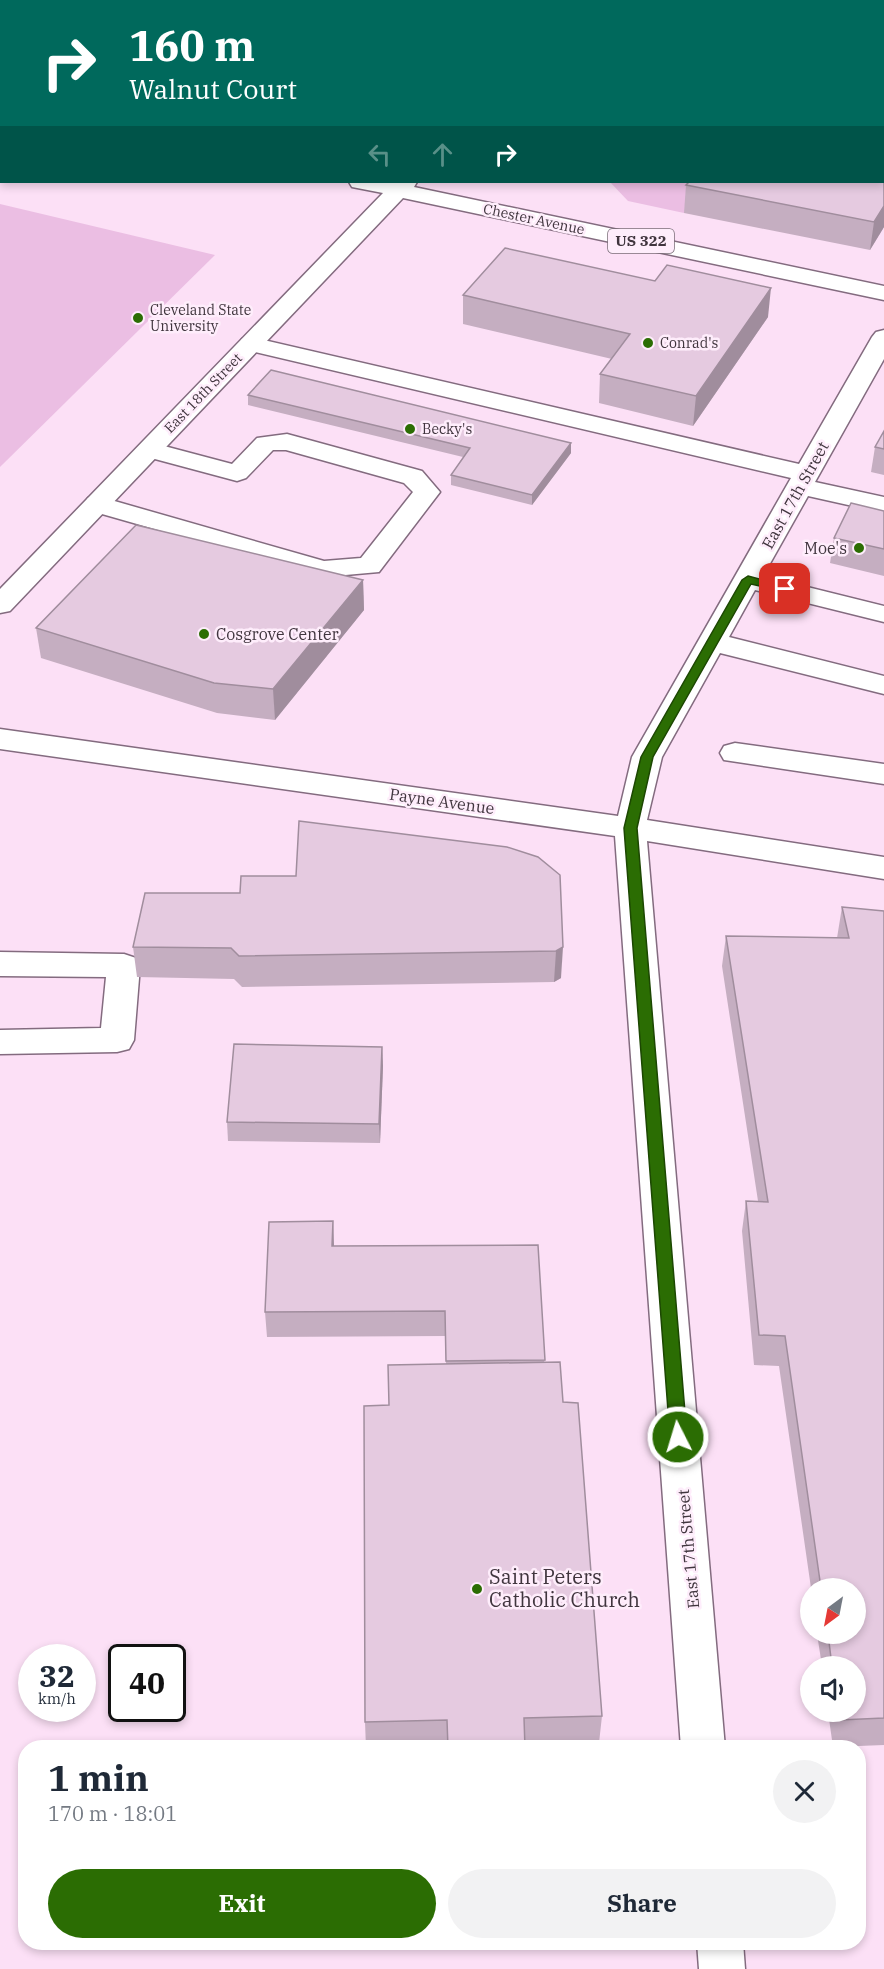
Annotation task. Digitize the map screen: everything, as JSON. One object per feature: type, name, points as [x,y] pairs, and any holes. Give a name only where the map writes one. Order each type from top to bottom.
[{"type":"street","name":"Chester Avenue","points":[[370,183],[402,186],[884,292]]},
{"type":"street","name":"East 18th Street","points":[[0,605],[402,186]]},
{"type":"street","name":"East 17th Street","points":[[703,1740],[630,828],[647,757],[884,337]]},
{"type":"street","points":[[251,344],[804,480],[884,505]]},
{"type":"street","points":[[97,504],[323,569],[369,566],[427,492],[414,477],[287,442],[266,443],[237,473],[149,450]]},
{"type":"street","points":[[748,580],[884,614]]},
{"type":"street","points":[[712,642],[884,685]]},
{"type":"street","name":"Payne Avenue","points":[[0,739],[630,828],[884,868]]},
{"type":"street","points":[[735,753],[884,774]]},
{"type":"street","points":[[0,964],[124,966],[117,1041],[0,1042]]},
{"type":"street","points":[[721,1950],[722,1969]]},
{"type":"shaded area","points":[[0,183],[884,183],[884,1969],[0,1969]]},
{"type":"shaded area","points":[[611,183],[706,183],[684,213],[628,201]]},
{"type":"shaded area","points":[[0,204],[215,255],[0,467]]},
{"type":"building","points":[[688,183],[884,183],[884,206],[874,222],[686,185]]},
{"type":"building","points":[[505,248],[655,281],[667,265],[771,288],[696,396],[600,374],[630,334],[463,295]]},
{"type":"building","name":"Becky's","points":[[271,370],[571,443],[532,495],[451,475],[470,448],[248,395]]},
{"type":"building","points":[[884,431],[884,449],[875,447]]},
{"type":"building","points":[[851,503],[884,511],[884,549],[834,538]]},
{"type":"building","name":"Cosgrove Center","points":[[136,525],[363,580],[273,689],[214,683],[36,628]]},
{"type":"building","points":[[299,821],[507,847],[538,857],[560,875],[563,947],[556,951],[239,956],[231,948],[133,947],[145,893],[240,893],[241,876],[296,876]]},
{"type":"building","points":[[842,907],[884,911],[884,1718],[866,1719],[866,1656],[831,1656],[829,1644],[866,1644],[866,1578],[820,1578],[785,1336],[759,1335],[746,1201],[768,1202],[726,936],[849,938]]},
{"type":"building","points":[[234,1044],[382,1047],[379,1124],[227,1122]]},
{"type":"building","points":[[333,1221],[332,1246],[538,1245],[545,1360],[446,1361],[445,1311],[265,1312],[269,1222]]},
{"type":"building","name":"Saint Peters Catholic Church","points":[[560,1362],[563,1402],[578,1403],[602,1716],[524,1718],[525,1740],[448,1740],[447,1720],[365,1722],[364,1406],[389,1405],[388,1365]]},
{"type":"place","name":"Cleveland State University","points":[[138,318]]},
{"type":"place","name":"Conrad's","points":[[648,343]]},
{"type":"place","name":"Becky's","points":[[410,429]]},
{"type":"place","name":"Moe's","points":[[859,548]]},
{"type":"place","name":"Cosgrove Center","points":[[204,634]]},
{"type":"place","name":"Saint Peters Catholic Church","points":[[477,1589]]},
{"type":"route","points":[[678,1437],[630,828],[647,757],[748,580],[785,589]]}]
